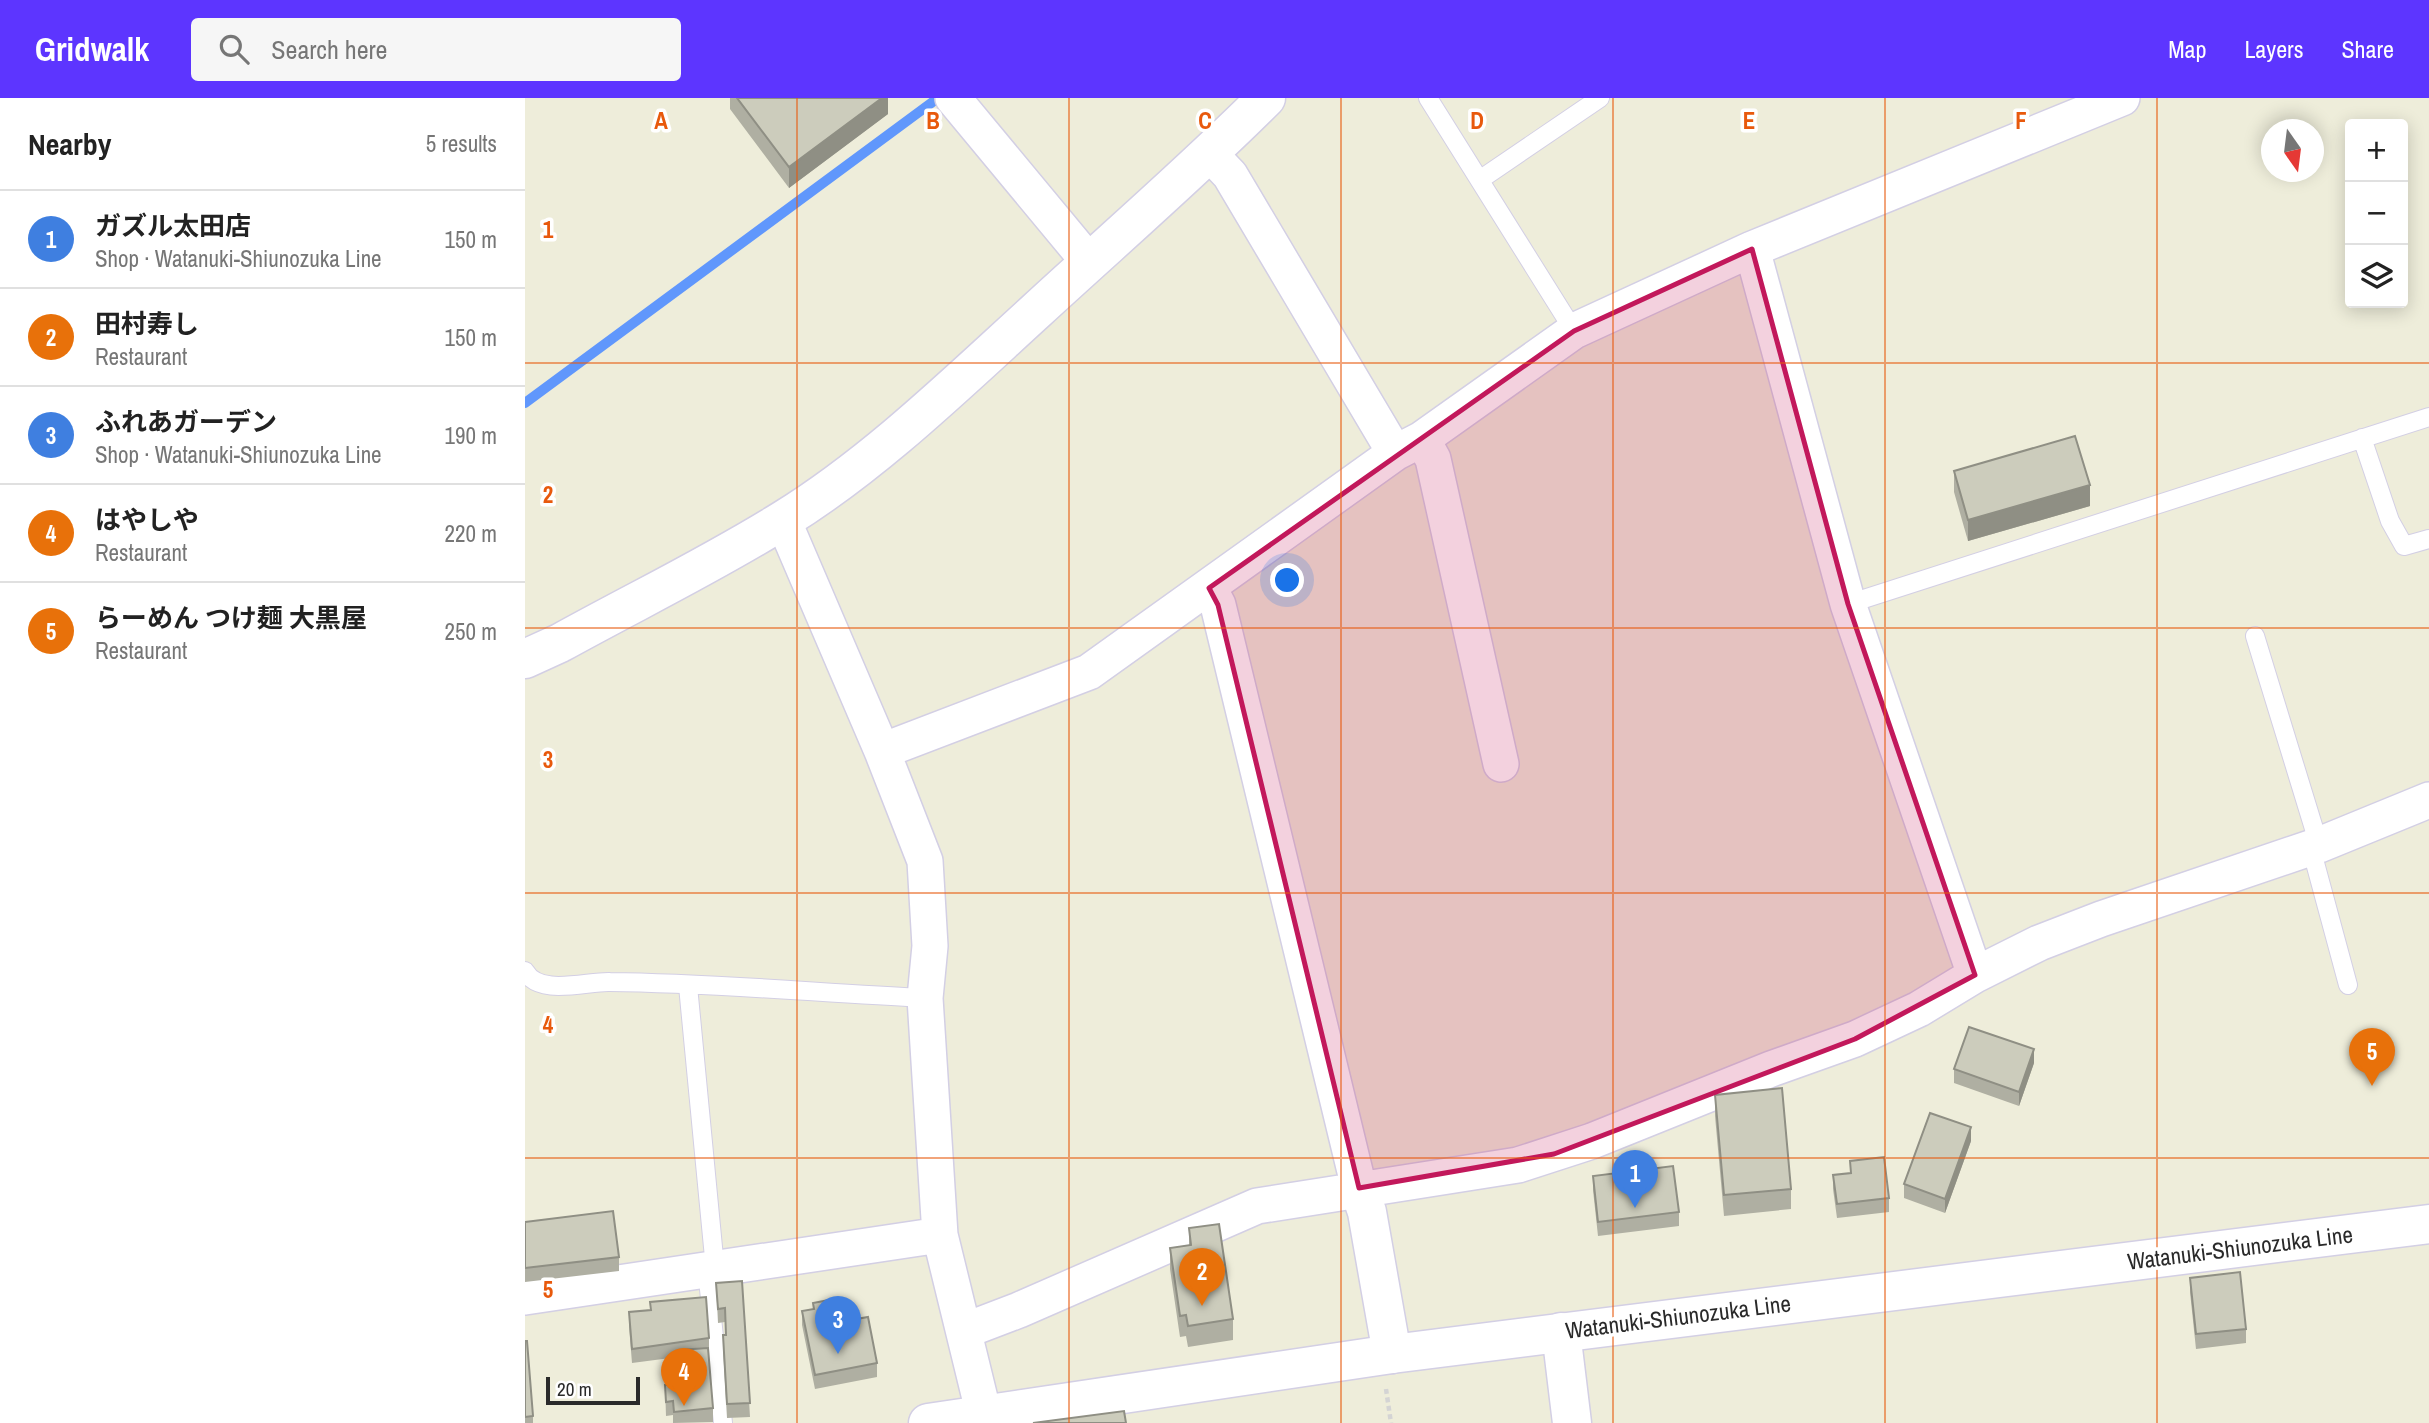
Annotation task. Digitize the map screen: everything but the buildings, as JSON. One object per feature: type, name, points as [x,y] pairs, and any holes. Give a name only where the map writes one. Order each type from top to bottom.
[{"type":"main road","points":[[525,659],[560,643],[783,520],[896,435],[1210,154],[1266,98]]},
{"type":"main road","points":[[1359,1188],[1367,1212],[1388,1368]]},
{"type":"main road","name":"Watanuki-Shiunozuka Line","points":[[928,1423],[986,1419],[1388,1368],[1561,1332],[2429,1224]]},
{"type":"main road","points":[[1561,1332],[1572,1423]]},
{"type":"street","points":[[953,98],[1089,262]]},
{"type":"street","points":[[882,751],[1089,672],[1574,331],[1752,249],[2122,98]]},
{"type":"street","points":[[1210,154],[1230,175],[1408,446],[1433,459],[1501,764]]},
{"type":"street","points":[[1752,249],[1848,604],[1975,975]]},
{"type":"street","points":[[783,520],[882,751],[925,862],[930,946],[925,998],[940,1235],[986,1419]]},
{"type":"street","points":[[1209,588],[1218,605],[1359,1188]]},
{"type":"street","points":[[964,1331],[1019,1310],[1257,1206],[1493,1169],[1554,1154],[1855,1040],[1919,1009],[1975,975],[2039,943],[2315,846],[2429,800]]},
{"type":"street","points":[[525,1297],[940,1235]]},
{"type":"lane","points":[[1428,98],[1574,331]]},
{"type":"lane","points":[[1481,179],[1600,98]]},
{"type":"lane","points":[[1848,604],[2429,417]]},
{"type":"lane","points":[[2362,438],[2390,521],[2404,546],[2429,539]]},
{"type":"lane","points":[[2255,636],[2315,846],[2348,985]]},
{"type":"lane","points":[[525,971],[528,977],[550,986],[609,981],[925,998]]},
{"type":"lane","points":[[688,986],[723,1423]]},
{"type":"path","points":[[1388,1368],[1391,1423]]},
{"type":"highlighted area","points":[[1752,249],[1848,604],[1975,975],[1855,1039],[1554,1154],[1359,1188],[1218,605],[1209,588],[1574,331]]},
{"type":"waterway","points":[[525,403],[938,98]]},
{"type":"place","name":"らーめん つけ麺 大黒屋","points":[[2372,1086]]},
{"type":"place","name":"ガズル太田店","points":[[1635,1208]]},
{"type":"place","name":"田村寿し","points":[[1202,1306]]},
{"type":"place","name":"ふれあガーデン","points":[[838,1354]]},
{"type":"place","name":"はやしや","points":[[684,1406]]}]
